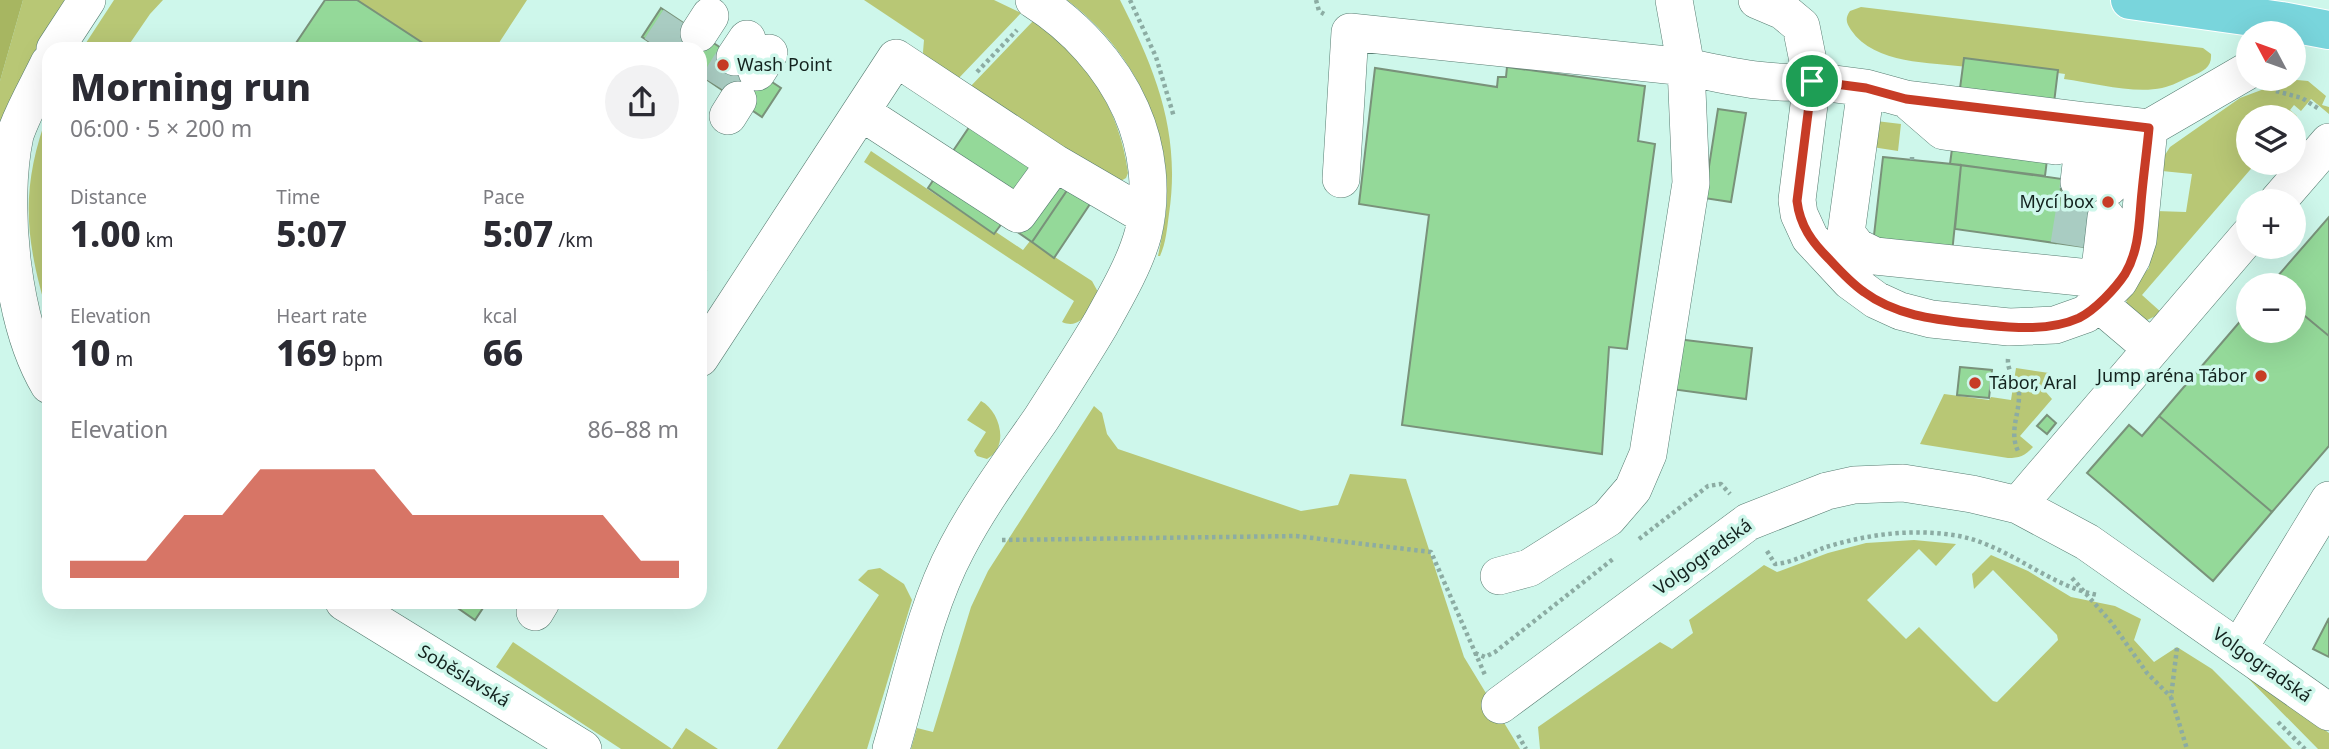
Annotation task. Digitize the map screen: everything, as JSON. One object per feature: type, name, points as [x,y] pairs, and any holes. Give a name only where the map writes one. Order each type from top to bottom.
[{"type":"main road","points":[[2130,0],[2281,21],[2329,32]]},
{"type":"street","points":[[60,42],[87,0]]},
{"type":"street","points":[[1499,576],[1529,568],[1608,518],[1633,489],[1647,454],[1691,183],[1686,67],[1674,0]]},
{"type":"street","points":[[1757,0],[1783,11],[1801,26],[1812,81],[1797,201],[1799,214],[1810,238],[1850,281],[1876,300],[1914,316],[2009,327],[2055,325],[2080,317],[2090,276],[2098,196],[2118,125]]},
{"type":"street","points":[[891,749],[938,587],[957,546],[1068,377],[1117,295],[1142,236],[1146,216],[1149,177],[1135,120],[1124,94],[1087,44],[1065,23],[1027,13]]},
{"type":"street","points":[[1341,179],[1350,32],[1686,67],[1754,79],[1791,83],[1812,81],[1866,88],[1906,99],[1943,131],[2056,146],[2118,125],[2235,78]]},
{"type":"street","points":[[2306,41],[2329,32]]},
{"type":"street","points":[[707,347],[896,58],[1055,163],[1146,216]]},
{"type":"street","points":[[42,77],[15,136],[8,177],[6,219],[16,294],[26,330],[42,368]]},
{"type":"street","points":[[1866,88],[1846,229],[1848,237],[1857,247],[1875,256],[2090,276],[2132,258],[2138,240],[2118,125]]},
{"type":"street","points":[[861,112],[1018,214],[1055,163]]},
{"type":"street","points":[[2288,189],[2329,142]]},
{"type":"street","points":[[2018,505],[2236,250]]},
{"type":"street","points":[[1972,323],[1979,267]]},
{"type":"street","points":[[2090,276],[2151,348]]},
{"type":"street","name":"Volgogradská","points":[[1500,705],[1748,522],[1827,491],[1854,485],[1903,483],[2018,505],[2087,542],[2329,712]]},
{"type":"street","points":[[2239,648],[2329,500]]},
{"type":"street","name":"Soběslavská","points":[[355,609],[583,749]]},
{"type":"path","points":[[974,75],[1027,13]]},
{"type":"path","points":[[2235,78],[2256,91],[2281,92],[2302,98],[2329,115]]},
{"type":"path","points":[[2013,380],[2020,393],[2014,422],[2015,444],[2023,461]]},
{"type":"path","points":[[1633,544],[1708,486],[1721,484],[1734,500]]},
{"type":"path","points":[[1763,545],[1775,564],[1784,564],[1808,553],[1853,539],[1888,533],[1934,533],[1962,537],[1997,548],[2068,587],[2099,595]]},
{"type":"path","points":[[1001,540],[1296,536],[1431,552],[1500,705]]},
{"type":"path","points":[[1475,653],[1485,657],[1495,652],[1623,552]]},
{"type":"path","points":[[2072,578],[2111,622],[2147,673],[2171,697]]},
{"type":"path","points":[[2184,645],[2177,647],[2171,697],[2187,749]]},
{"type":"green space","points":[[0,0],[23,0],[0,81]]},
{"type":"green space","points":[[23,0],[66,0],[45,42],[42,42],[42,48],[0,133],[0,81]]},
{"type":"green space","points":[[114,0],[163,0],[131,42],[87,42]]},
{"type":"green space","points":[[357,0],[527,0],[500,42],[421,42]]},
{"type":"green space","points":[[864,0],[994,0],[1021,13],[957,80],[924,57],[924,40]]},
{"type":"green space","points":[[1067,0],[1120,0],[1145,52],[1162,103],[1171,156],[1169,214],[1160,256],[1167,201],[1165,165],[1160,137],[1151,111],[1125,61],[1108,38]]},
{"type":"green space","points":[[1861,7],[2203,48],[2211,54],[2211,58],[2204,70],[2173,84],[2151,90],[2113,87],[2064,79],[2065,74],[1969,61],[1968,67],[1904,60],[1874,50],[1851,30],[1847,16],[1850,11]]},
{"type":"green space","points":[[1034,20],[1070,50],[1098,86],[1124,150],[1128,173],[1126,178],[1119,182],[969,88]]},
{"type":"green space","points":[[2308,81],[2326,96],[2322,105],[2329,107],[2329,114],[2311,99],[2306,105],[2236,105],[2236,175],[2246,175],[2142,295],[2162,313],[2145,321],[2127,308],[2126,294],[2149,268],[2156,211],[2186,212],[2192,174],[2162,171],[2163,158],[2170,147],[2240,98],[2259,91],[2306,91]]},
{"type":"green space","points":[[1876,121],[1901,124],[1898,151],[1872,147]]},
{"type":"green space","points":[[42,130],[42,294],[29,215],[29,191]]},
{"type":"green space","points":[[871,151],[994,234],[996,232],[1023,250],[1030,241],[1092,281],[1098,292],[1084,316],[1075,323],[1062,322],[1074,301],[864,162]]},
{"type":"green space","points":[[2016,368],[2049,373],[2045,378],[2045,391],[2052,399],[2020,436],[2033,447],[2027,453],[2008,458],[1920,444],[1944,394],[2011,400]]},
{"type":"green space","points":[[981,401],[993,413],[1000,429],[998,446],[987,459],[977,456],[974,451],[986,432],[967,420]]},
{"type":"green space","points":[[1094,406],[1102,413],[1107,434],[1118,449],[1301,511],[1338,505],[1350,474],[1406,479],[1464,657],[1520,749],[911,749],[917,728],[933,732],[971,607],[988,571]]},
{"type":"green space","points":[[1914,540],[1956,544],[1936,566],[1919,549],[1867,600],[1906,639],[1919,627],[1993,701],[1997,702],[2058,640],[2057,635],[1993,570],[1974,589],[1972,574],[1991,555],[2028,571],[2071,597],[2115,606],[2141,619],[2134,640],[2154,662],[2177,647],[2212,669],[2292,749],[1540,749],[1538,727],[1660,642],[1672,649],[1693,633],[1689,620],[1764,565],[1777,572],[1828,553],[1866,543]]},
{"type":"green space","points":[[880,568],[904,584],[912,600],[867,749],[777,749],[879,595],[858,580],[868,570]]},
{"type":"green space","points":[[513,642],[672,749],[621,749],[496,667]]},
{"type":"green space","points":[[2234,664],[2329,733],[2329,749],[2318,749]]},
{"type":"green space","points":[[686,728],[718,749],[672,749]]},
{"type":"building","points":[[325,0],[357,0],[421,42],[297,42]]},
{"type":"building","name":"Wash Point","points":[[661,8],[781,88],[762,117],[707,80],[707,42],[650,42],[642,37]]},
{"type":"building","points":[[1964,58],[2058,70],[2045,176],[1950,164]]},
{"type":"building","points":[[1507,67],[1645,86],[1638,141],[1655,144],[1627,349],[1609,347],[1602,454],[1402,425],[1429,215],[1359,204],[1375,68],[1497,87],[1498,77],[1506,77]]},
{"type":"building","points":[[1718,109],[1746,113],[1731,202],[1704,198]]},
{"type":"building","points":[[978,114],[1068,189],[1032,242],[1003,222],[994,234],[928,188]]},
{"type":"building","points":[[1883,157],[1961,165],[1952,253],[1873,244]]},
{"type":"building","points":[[1961,165],[2062,179],[2055,243],[1955,229]]},
{"type":"building","points":[[2062,179],[2092,184],[2085,247],[2055,243]]},
{"type":"building","points":[[1068,189],[1090,204],[1054,258],[1032,242]]},
{"type":"building","points":[[2329,217],[2329,336],[2306,317],[2306,273],[2280,273],[2293,259],[2306,259],[2306,244]]},
{"type":"building","name":"Jump aréna Tábor","points":[[2306,317],[2329,336],[2329,446],[2272,512],[2159,416],[2236,326],[2236,343],[2306,343]]},
{"type":"building","points":[[1677,339],[1752,348],[1746,399],[1671,389]]},
{"type":"building","name":"Tábor, Aral","points":[[1960,367],[1992,370],[1989,398],[1957,395]]},
{"type":"building","points":[[2047,415],[2056,423],[2047,434],[2037,426]]},
{"type":"building","points":[[2159,416],[2272,512],[2213,581],[2087,473],[2129,425],[2142,436]]},
{"type":"building","points":[[459,609],[482,609],[475,620]]},
{"type":"building","points":[[2329,618],[2329,657],[2313,649]]},
{"type":"tunnel","points":[[665,42],[679,20]]},
{"type":"tunnel","points":[[717,86],[735,57]]},
{"type":"tunnel","points":[[2069,245],[2079,182]]},
{"type":"place","name":"Wash Point","points":[[723,65]]},
{"type":"place","name":"Mycí box","points":[[2108,202]]},
{"type":"place","name":"Jump aréna Tábor","points":[[2261,376]]},
{"type":"place","name":"Tábor, Aral","points":[[1975,383]]},
{"type":"route","points":[[1812,81],[1866,88],[1906,99],[2149,128],[2138,240],[2125,273],[2086,314],[2055,325],[2009,327],[1931,319],[1914,316],[1876,300],[1850,281],[1818,248],[1810,238],[1799,214],[1797,201],[1812,81]]}]
